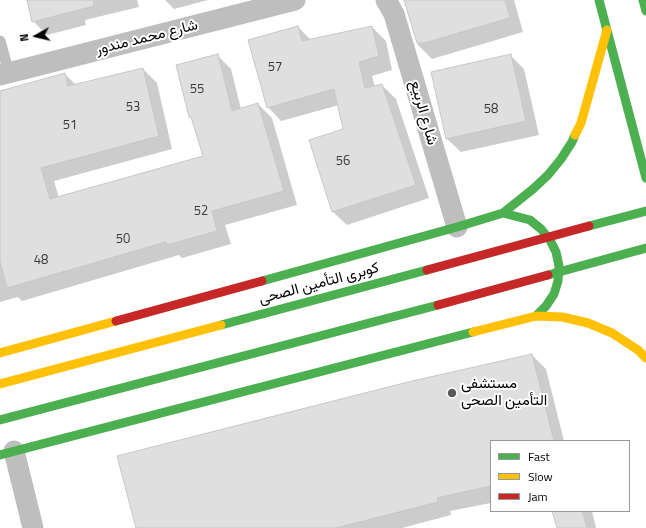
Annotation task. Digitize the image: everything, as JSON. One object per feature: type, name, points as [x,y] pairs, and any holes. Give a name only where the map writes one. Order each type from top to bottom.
[{"type":"main road","points":[[599,0],[646,178]]},
{"type":"main road","points":[[643,0],[646,11]]},
{"type":"main road","points":[[0,353],[504,213],[548,175],[572,142],[581,123],[607,30]]},
{"type":"main road","name":"كوبرى التأمين الصحى","points":[[0,384],[646,211]]},
{"type":"main road","points":[[504,213],[530,220],[541,229],[550,240],[556,252],[559,266],[558,281],[554,294],[546,306],[536,316]]},
{"type":"main road","points":[[0,420],[438,305],[646,248]]},
{"type":"main road","points":[[7,453],[536,316],[562,317],[588,323],[612,333],[638,350],[646,358]]},
{"type":"street","name":"شارع محمد مندور","points":[[4,74],[295,0]]},
{"type":"street","name":"شارع الربيع","points":[[386,0],[394,14],[457,227]]},
{"type":"street","points":[[7,453],[33,528]]},
{"type":"lane","points":[[0,41],[4,74]]},
{"type":"building","points":[[27,0],[93,0],[94,6],[32,22]]},
{"type":"building","points":[[404,0],[505,0],[510,18],[424,43],[417,43]]},
{"type":"building","points":[[298,26],[302,41],[372,26],[379,56],[359,62],[365,88],[382,84],[416,185],[332,212],[309,140],[343,129],[334,89],[267,108],[248,40]]},
{"type":"building","points":[[218,54],[232,111],[258,103],[284,191],[212,211],[217,231],[167,245],[166,242],[7,288],[0,261],[0,91],[65,73],[68,86],[143,68],[159,136],[41,168],[50,199],[203,156],[191,117],[189,117],[176,65]]},
{"type":"building","points":[[511,54],[526,121],[446,139],[431,72]]},
{"type":"building","name":"مستشفى التأمين الصحى","points":[[532,354],[554,440],[490,440],[490,486],[437,498],[438,502],[336,528],[136,528],[117,456],[408,382]]},
{"type":"building","points":[[552,512],[582,512],[587,528],[557,528]]},
{"type":"traffic: fast","points":[[599,0],[646,178]]},
{"type":"traffic: fast","points":[[643,0],[646,11]]},
{"type":"traffic: fast","points":[[262,281],[503,213],[548,175],[561,159],[575,135]]},
{"type":"traffic: fast","points":[[589,226],[646,211]]},
{"type":"traffic: fast","points":[[503,213],[530,220],[541,229],[550,240],[556,252],[559,266],[558,281],[554,294],[546,306],[536,316]]},
{"type":"traffic: fast","points":[[548,275],[646,248]]},
{"type":"traffic: fast","points":[[221,325],[427,270]]},
{"type":"traffic: fast","points":[[0,420],[438,305]]},
{"type":"traffic: fast","points":[[0,455],[473,332]]},
{"type":"traffic: slow","points":[[575,135],[581,123],[607,30]]},
{"type":"traffic: slow","points":[[473,332],[536,316],[562,317],[588,323],[612,333],[638,350],[646,358]]},
{"type":"traffic: slow","points":[[0,353],[116,321]]},
{"type":"traffic: slow","points":[[0,384],[221,325]]},
{"type":"traffic: jam","points":[[427,270],[589,226]]},
{"type":"traffic: jam","points":[[438,305],[548,275]]},
{"type":"traffic: jam","points":[[116,321],[262,281]]},
{"type":"place","name":"مستشفى التأمين الصحى","points":[[452,393]]}]
